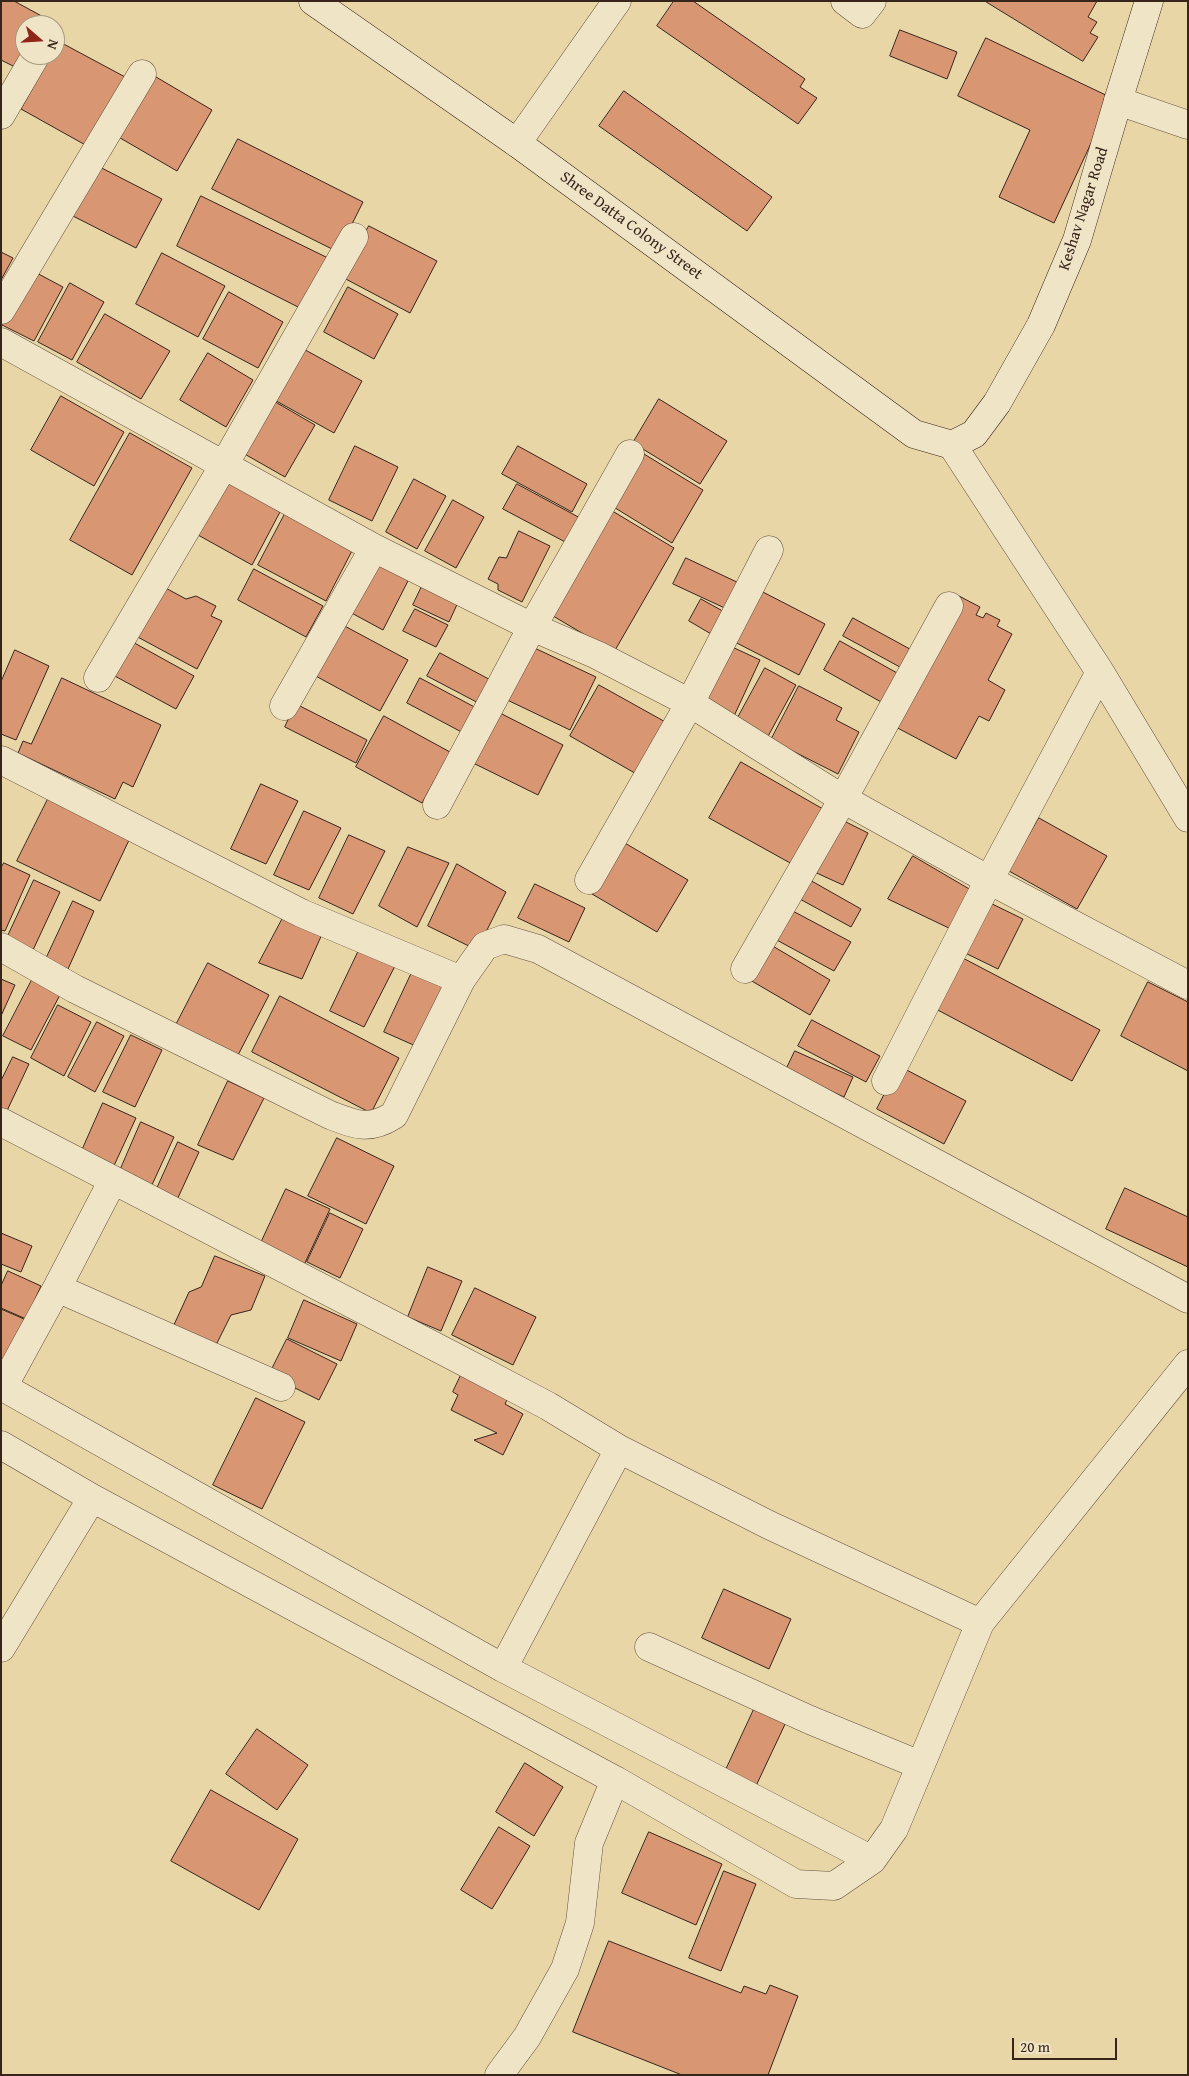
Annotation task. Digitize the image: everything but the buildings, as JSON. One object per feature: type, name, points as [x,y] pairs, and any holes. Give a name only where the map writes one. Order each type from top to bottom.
[{"type":"street","points":[[517,143],[617,1]]},
{"type":"street","points":[[845,1],[862,14],[872,1]]},
{"type":"street","name":"Keshav Nagar Road","points":[[952,445],[974,434],[997,403],[1041,325],[1077,240],[1149,1]]},
{"type":"street","name":"Shree Datta Colony Street","points":[[328,5],[914,434],[952,445]]},
{"type":"street","points":[[1,115],[30,65]]},
{"type":"street","points":[[1,310],[142,74]]},
{"type":"street","points":[[1118,101],[1188,125]]},
{"type":"street","points":[[98,678],[224,465],[354,236]]},
{"type":"street","points":[[1,342],[374,548],[532,627],[597,655],[690,702],[843,799],[989,880],[1188,985]]},
{"type":"street","points":[[952,445],[1100,672],[1188,818]]},
{"type":"street","points":[[437,804],[532,627],[630,454]]},
{"type":"street","points":[[284,706],[374,548]]},
{"type":"street","points":[[589,880],[690,702],[769,550]]},
{"type":"street","points":[[745,969],[843,799],[949,606]]},
{"type":"street","points":[[886,1081],[989,880],[1100,672]]},
{"type":"street","points":[[1,760],[301,913],[461,980]]},
{"type":"street","points":[[1,946],[76,989],[322,1111],[354,1124],[380,1124],[394,1115],[461,980],[485,946],[504,938],[538,949],[1188,1300]]},
{"type":"street","points":[[1,1122],[548,1406],[619,1449],[769,1525],[980,1622]]},
{"type":"street","points":[[113,1180],[57,1288],[2,1386],[503,1668],[872,1860]]},
{"type":"street","points":[[57,1288],[281,1387]]},
{"type":"street","points":[[1,1445],[92,1498],[614,1780],[796,1884],[834,1886],[872,1860],[894,1829],[980,1622],[1188,1364]]},
{"type":"street","points":[[503,1668],[619,1449]]},
{"type":"street","points":[[1,1648],[92,1498]]},
{"type":"street","points":[[649,1647],[810,1720],[920,1765]]},
{"type":"street","points":[[499,2075],[527,2037],[565,1969],[580,1922],[589,1843],[614,1780]]}]
